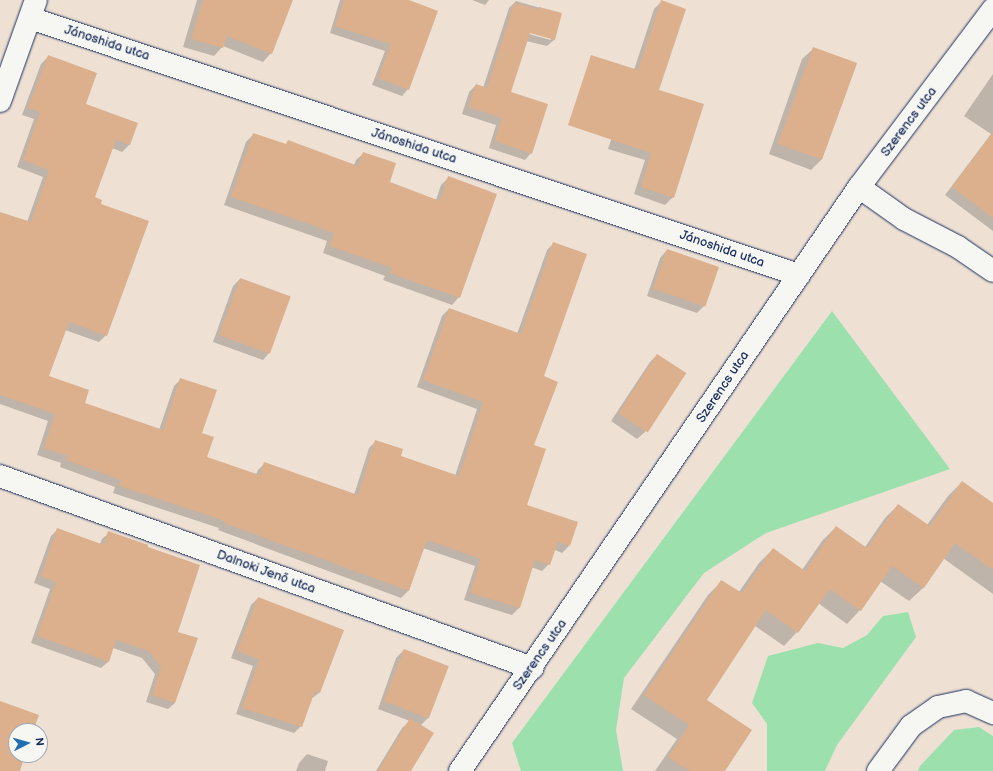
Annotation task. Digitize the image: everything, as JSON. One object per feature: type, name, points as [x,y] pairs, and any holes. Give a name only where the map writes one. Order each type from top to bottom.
[{"type":"street","points":[[0,101],[33,9]]},
{"type":"street","name":"Jánoshida utca","points":[[33,9],[798,275]]},
{"type":"street","name":"Szerencs utca","points":[[460,771],[532,668],[859,187],[990,20]]},
{"type":"street","points":[[859,187],[904,220],[958,247],[993,271]]},
{"type":"street","name":"Dalnoki Jenő utca","points":[[0,476],[532,668]]},
{"type":"street","points":[[878,771],[911,726],[938,707],[966,701],[993,712]]},
{"type":"green space","points":[[832,311],[950,469],[766,533],[704,573],[624,678],[616,730],[623,771],[521,771],[512,743]]},
{"type":"green space","points":[[908,612],[916,637],[837,745],[825,771],[767,771],[767,724],[752,703],[768,656],[818,643],[843,648],[867,635],[883,616]]},
{"type":"green space","points":[[979,727],[993,736],[993,771],[918,771],[920,766],[954,730]]},
{"type":"building","points":[[203,0],[293,0],[272,54],[227,36],[223,48],[191,39]]},
{"type":"building","points":[[344,0],[409,0],[438,11],[409,90],[378,78],[391,44],[335,26]]},
{"type":"building","points":[[661,0],[686,9],[659,90],[704,104],[674,198],[641,187],[651,153],[568,125],[591,55],[638,70]]},
{"type":"building","points":[[514,3],[562,13],[555,40],[530,33],[511,92],[548,104],[532,154],[495,141],[502,118],[468,107],[476,84],[487,88]]},
{"type":"building","points":[[813,47],[857,63],[822,160],[778,144]]},
{"type":"building","points":[[48,55],[97,73],[86,104],[138,123],[130,145],[116,140],[95,197],[102,200],[101,204],[149,221],[107,336],[69,322],[49,376],[89,390],[85,403],[163,430],[180,378],[217,390],[202,433],[214,437],[207,457],[260,475],[264,462],[358,495],[375,440],[403,449],[401,456],[459,476],[483,402],[423,380],[449,308],[521,334],[553,242],[587,254],[544,376],[558,382],[534,445],[546,449],[527,505],[578,522],[570,546],[558,542],[550,565],[535,560],[520,608],[470,593],[481,559],[427,540],[409,591],[224,523],[225,521],[119,486],[121,480],[66,460],[68,456],[44,448],[55,414],[0,395],[0,212],[31,222],[49,170],[23,160],[40,112],[28,108]]},
{"type":"building","points":[[993,132],[993,218],[952,187]]},
{"type":"building","points":[[253,133],[286,144],[288,140],[358,166],[363,152],[396,163],[390,182],[440,201],[448,176],[497,194],[460,298],[390,273],[392,268],[329,246],[334,233],[231,197]]},
{"type":"building","points":[[667,249],[719,267],[705,307],[653,289]]},
{"type":"building","points":[[240,278],[291,296],[270,354],[219,335]]},
{"type":"building","points":[[657,354],[686,373],[648,433],[618,414]]},
{"type":"building","points":[[962,481],[993,503],[993,570],[955,543],[924,588],[892,566],[861,611],[830,589],[798,633],[766,610],[707,700],[752,730],[725,771],[689,771],[668,757],[689,725],[644,695],[721,580],[742,593],[773,548],[805,571],[836,526],[867,548],[898,504],[930,526]]},
{"type":"building","points":[[57,528],[104,545],[108,531],[200,565],[178,632],[198,638],[175,703],[152,695],[161,667],[149,651],[116,640],[109,662],[37,636],[56,582],[41,576]]},
{"type":"building","points":[[258,597],[344,630],[320,693],[315,691],[302,727],[242,708],[259,659],[237,651]]},
{"type":"building","points":[[404,649],[449,666],[429,718],[384,701]]},
{"type":"building","points":[[0,701],[39,715],[36,723],[8,723],[8,763],[22,763],[20,771],[0,771]]},
{"type":"building","points":[[410,718],[434,733],[411,771],[378,771]]}]
